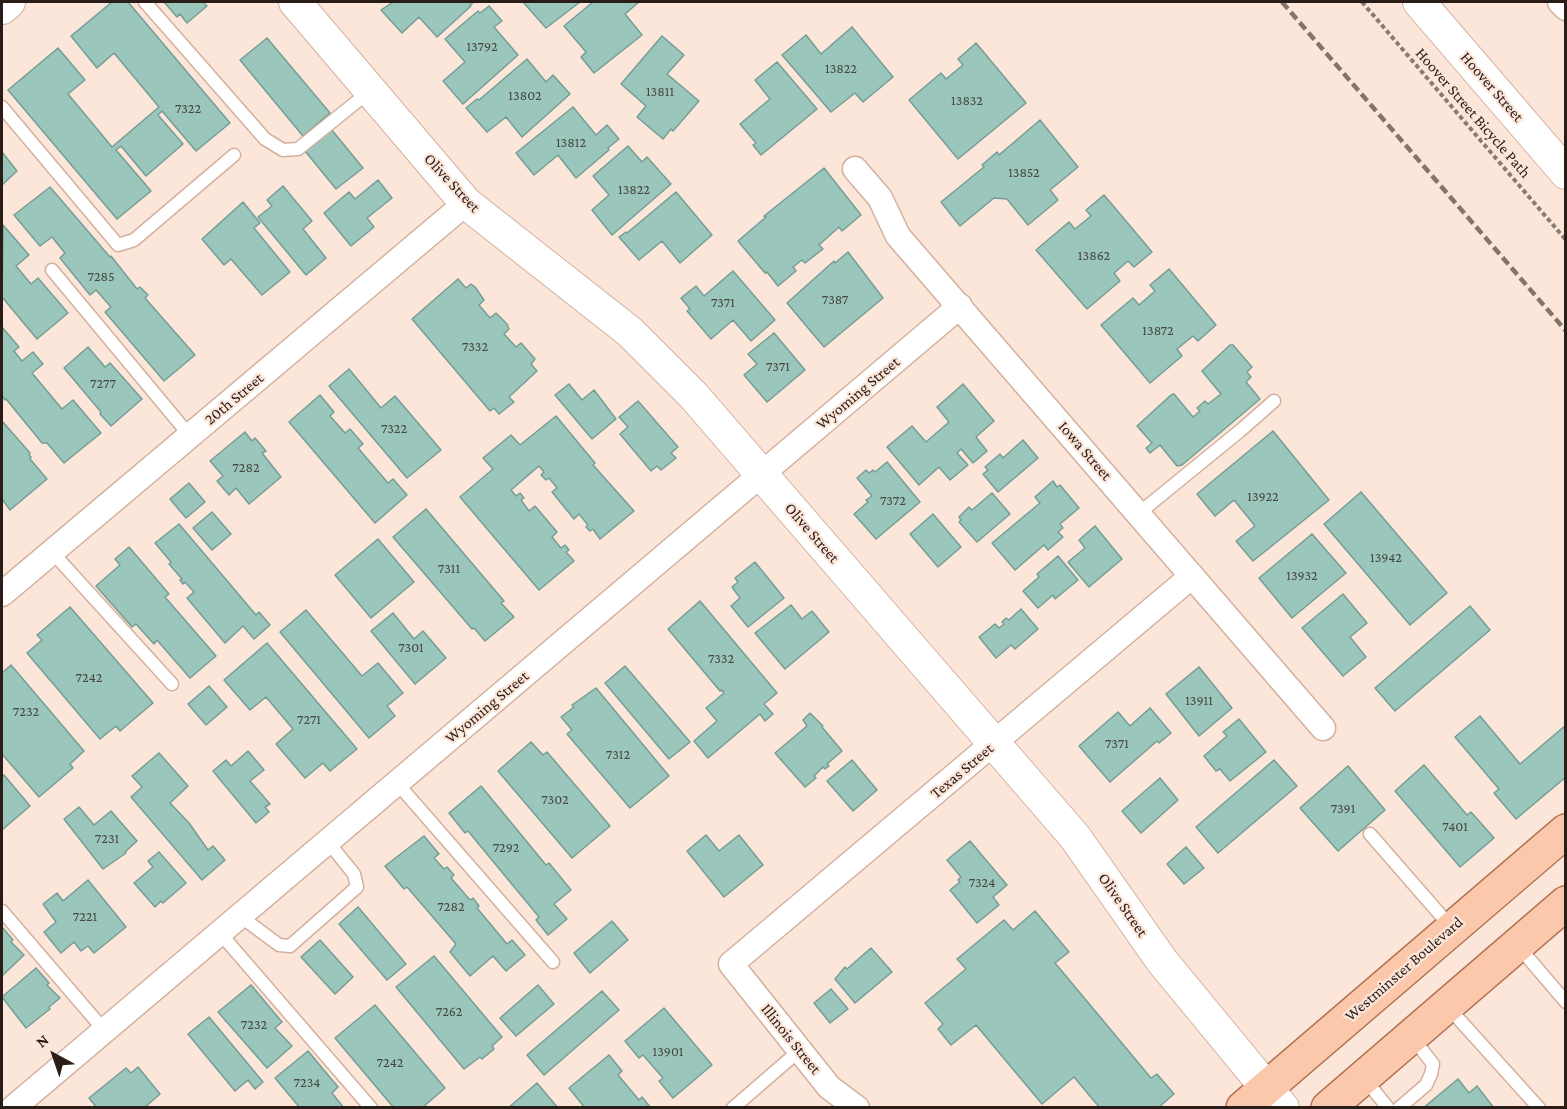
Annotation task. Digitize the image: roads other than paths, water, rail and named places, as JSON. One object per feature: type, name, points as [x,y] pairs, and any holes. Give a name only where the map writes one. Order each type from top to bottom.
[{"type":"main road","name":"Westminster Boulevard","points":[[1264,1101],[1452,928],[1566,831]]},
{"type":"main road","points":[[1328,1107],[1566,903]]},
{"type":"street","points":[[2,8],[9,2]]},
{"type":"street","name":"Olive Street","points":[[295,2],[466,203],[630,332],[693,395],[1075,837],[1264,1101]]},
{"type":"street","name":"Hoover Street","points":[[1419,2],[1561,160]]},
{"type":"street","points":[[1560,2],[1566,8]]},
{"type":"street","name":"Iowa Street","points":[[855,169],[880,198],[898,236],[1323,728]]},
{"type":"street","name":"20th Street","points":[[2,594],[466,203]]},
{"type":"street","name":"Wyoming Street","points":[[13,1107],[960,306]]},
{"type":"street","name":"Texas Street","points":[[731,964],[1192,576]]},
{"type":"street","name":"Illinois Street","points":[[731,964],[829,1087],[857,1107]]},
{"type":"lane","points":[[145,2],[265,139],[283,150],[298,149],[371,90]]},
{"type":"lane","points":[[2,107],[118,244],[134,240],[234,155]]},
{"type":"lane","points":[[52,270],[190,436]]},
{"type":"lane","points":[[1138,514],[1274,401]]},
{"type":"lane","points":[[52,552],[172,684]]},
{"type":"lane","points":[[397,783],[554,962]]},
{"type":"lane","points":[[1370,834],[1452,928]]},
{"type":"lane","points":[[240,916],[279,945],[290,946],[357,887],[354,874],[328,842]]},
{"type":"lane","points":[[2,911],[104,1030]]},
{"type":"lane","points":[[220,933],[371,1107]]},
{"type":"lane","points":[[1517,944],[1566,1002]]},
{"type":"lane","points":[[1447,1005],[1539,1107]]},
{"type":"lane","points":[[1399,1107],[1426,1085],[1433,1064],[1411,1036]]},
{"type":"lane","points":[[733,1107],[800,1050]]},
{"type":"lane","points":[[1363,1077],[1388,1107]]},
{"type":"railway","points":[[1282,2],[1566,331]]}]
